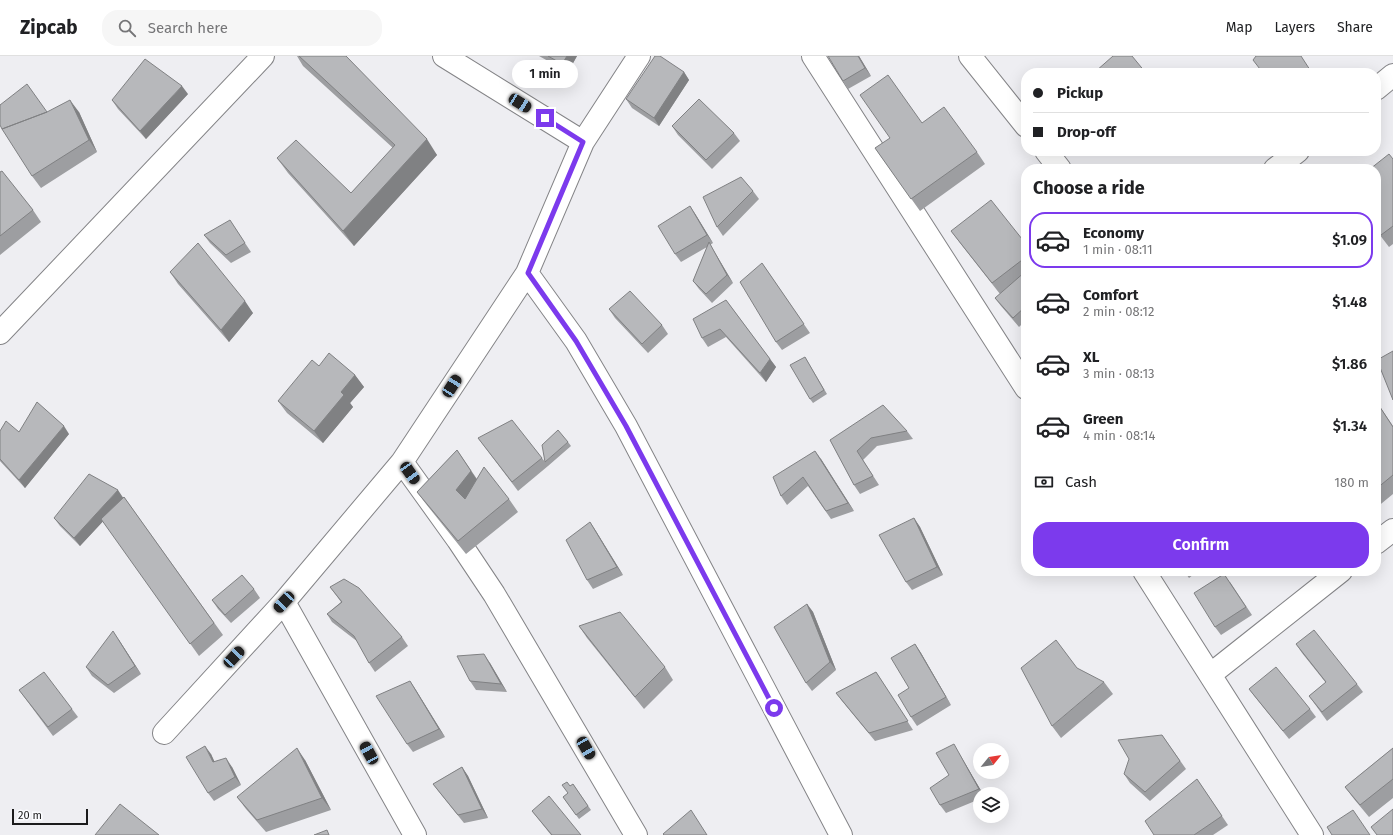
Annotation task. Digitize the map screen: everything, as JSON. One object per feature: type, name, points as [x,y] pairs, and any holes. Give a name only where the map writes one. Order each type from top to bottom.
[{"type":"street","points":[[0,333],[263,56]]},
{"type":"street","points":[[444,56],[583,142]]},
{"type":"street","points":[[164,733],[284,602],[402,462],[528,273],[583,142],[639,56]]},
{"type":"street","points":[[813,56],[1021,376]]},
{"type":"street","points":[[970,56],[1021,120]]},
{"type":"street","points":[[1381,85],[1393,75]]},
{"type":"street","points":[[1050,156],[1056,164]]},
{"type":"street","points":[[1282,164],[1292,156]]},
{"type":"street","points":[[528,273],[576,341],[626,426],[821,799],[842,835]]},
{"type":"street","points":[[402,462],[458,540],[494,594],[636,835]]},
{"type":"street","points":[[1381,539],[1393,530]]},
{"type":"street","points":[[1147,576],[1312,835]]},
{"type":"street","points":[[1210,674],[1335,576]]},
{"type":"street","points":[[284,602],[415,835]]},
{"type":"building","points":[[299,56],[346,56],[427,139],[343,231],[277,158],[296,140],[351,193],[395,145]]},
{"type":"building","points":[[548,56],[567,56],[562,64]]},
{"type":"building","points":[[655,56],[660,56],[684,72],[654,118],[626,99]]},
{"type":"building","points":[[828,56],[858,56],[865,68],[843,81]]},
{"type":"building","points":[[1113,56],[1132,56],[1142,68],[1099,68]]},
{"type":"building","points":[[1256,56],[1301,56],[1309,68],[1259,68],[1253,60]]},
{"type":"building","points":[[145,59],[182,86],[140,131],[112,100]]},
{"type":"building","points":[[888,75],[922,123],[944,107],[977,152],[911,199],[875,148],[890,138],[860,95]]},
{"type":"building","points":[[27,84],[47,112],[2,129],[0,125],[0,105]]},
{"type":"building","points":[[699,99],[734,133],[706,160],[672,126]]},
{"type":"building","points":[[70,100],[89,140],[32,176],[2,129],[47,112]]},
{"type":"building","points":[[1389,154],[1393,159],[1393,226],[1381,235],[1381,164],[1376,164]]},
{"type":"building","points":[[2,171],[33,210],[0,236],[0,172]]},
{"type":"building","points":[[741,177],[753,191],[717,227],[703,197]]},
{"type":"building","points":[[991,200],[1021,238],[1021,261],[992,283],[951,231]]},
{"type":"building","points":[[690,206],[707,235],[675,254],[658,226]]},
{"type":"building","points":[[230,220],[245,243],[226,255],[204,235]]},
{"type":"building","points":[[709,242],[727,275],[706,294],[693,281]]},
{"type":"building","points":[[198,243],[245,301],[221,330],[170,272]]},
{"type":"building","points":[[762,263],[804,324],[776,342],[740,282]]},
{"type":"building","points":[[1021,275],[1021,311],[1013,318],[995,298]]},
{"type":"building","points":[[630,291],[662,325],[642,344],[609,309]]},
{"type":"building","points":[[726,300],[770,359],[760,373],[720,329],[702,338],[693,319]]},
{"type":"building","points":[[1393,351],[1393,400],[1381,370],[1381,358]]},
{"type":"building","points":[[329,353],[355,375],[341,392],[344,395],[314,431],[278,401],[312,360],[319,366]]},
{"type":"building","points":[[805,357],[824,390],[810,399],[790,365]]},
{"type":"building","points":[[37,402],[64,426],[19,480],[0,459],[0,431],[6,421],[19,432]]},
{"type":"building","points":[[883,405],[907,431],[871,438],[857,451],[873,476],[854,485],[830,440]]},
{"type":"building","points":[[1381,409],[1393,427],[1393,475],[1381,485]]},
{"type":"building","points":[[512,420],[542,458],[512,482],[478,438]]},
{"type":"building","points":[[558,430],[568,442],[545,462],[542,445]]},
{"type":"building","points":[[457,450],[471,471],[456,490],[465,499],[484,467],[509,499],[458,541],[417,492]]},
{"type":"building","points":[[815,451],[848,503],[826,511],[803,477],[781,496],[773,477]]},
{"type":"building","points":[[89,474],[118,490],[74,538],[54,518]]},
{"type":"building","points":[[124,497],[214,623],[190,644],[101,519]]},
{"type":"building","points":[[914,518],[937,567],[906,582],[879,535]]},
{"type":"building","points":[[590,522],[617,567],[587,580],[566,540]]},
{"type":"building","points":[[242,575],[254,589],[225,615],[212,600]]},
{"type":"building","points":[[1221,576],[1225,576],[1246,607],[1215,627],[1194,593]]},
{"type":"building","points":[[344,579],[359,588],[402,637],[369,663],[354,636],[327,614],[342,602],[330,587]]},
{"type":"building","points":[[807,604],[830,662],[806,683],[774,627]]},
{"type":"building","points":[[620,612],[665,667],[635,697],[579,626]]},
{"type":"building","points":[[1314,630],[1357,684],[1322,712],[1309,696],[1326,682],[1296,644]]},
{"type":"building","points":[[113,631],[135,666],[108,685],[86,667]]},
{"type":"building","points":[[1056,640],[1077,668],[1104,682],[1052,726],[1021,668]]},
{"type":"building","points":[[915,644],[946,697],[911,717],[898,695],[909,688],[891,658]]},
{"type":"building","points":[[484,654],[501,684],[470,681],[457,656]]},
{"type":"building","points":[[1276,667],[1310,709],[1283,731],[1249,689]]},
{"type":"building","points":[[44,672],[72,709],[48,727],[19,690]]},
{"type":"building","points":[[876,672],[908,721],[869,733],[836,693]]},
{"type":"building","points":[[410,681],[439,729],[407,744],[376,696]]},
{"type":"building","points":[[1162,735],[1180,761],[1145,792],[1124,774],[1129,759],[1118,740]]},
{"type":"building","points":[[954,744],[978,787],[973,787],[973,791],[940,805],[930,788],[949,775],[936,753]]},
{"type":"building","points":[[205,746],[213,762],[226,758],[235,777],[208,793],[186,757]]},
{"type":"building","points":[[297,748],[322,798],[257,820],[237,797]]},
{"type":"building","points":[[1393,748],[1393,779],[1360,805],[1345,787]]},
{"type":"building","points":[[462,767],[482,809],[458,815],[433,784]]},
{"type":"building","points":[[1197,779],[1222,816],[1194,835],[1154,835],[1145,821]]},
{"type":"building","points":[[567,782],[570,786],[573,784],[588,806],[576,815],[563,797],[568,793],[562,785]]},
{"type":"building","points":[[549,796],[581,835],[552,835],[532,811]]},
{"type":"building","points":[[120,804],[159,835],[95,835]]},
{"type":"building","points":[[1393,809],[1393,835],[1377,835],[1371,827]]},
{"type":"building","points":[[691,810],[707,835],[663,834]]},
{"type":"building","points":[[1353,810],[1370,835],[1332,835],[1327,827]]},
{"type":"building","points":[[327,830],[329,835],[314,835]]},
{"type":"route","points":[[545,118],[583,142],[528,273],[576,341],[626,426],[774,708]]}]
